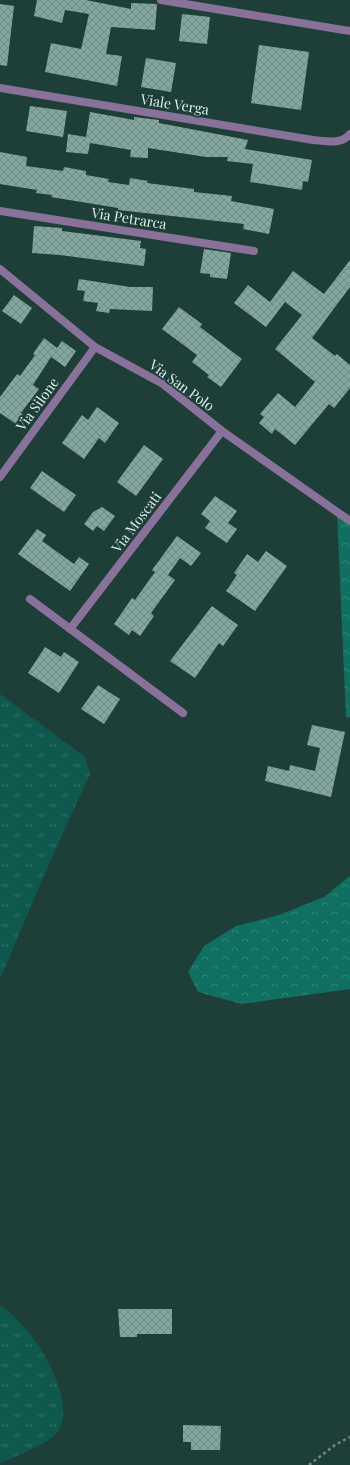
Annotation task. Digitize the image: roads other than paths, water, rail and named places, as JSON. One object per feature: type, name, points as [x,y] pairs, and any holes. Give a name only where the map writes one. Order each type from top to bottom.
[{"type":"street","points":[[161,0],[350,31]]},
{"type":"street","name":"Viale Verga","points":[[0,88],[313,140],[334,142],[348,136]]},
{"type":"street","name":"Via Petrarca","points":[[0,210],[254,251]]},
{"type":"street","name":"Via San Polo","points":[[0,270],[95,347],[153,378],[222,431],[350,521]]},
{"type":"street","name":"Via Silone","points":[[0,477],[95,347]]},
{"type":"street","name":"Via Moscati","points":[[70,629],[222,431]]},
{"type":"street","points":[[30,599],[183,714]]}]
